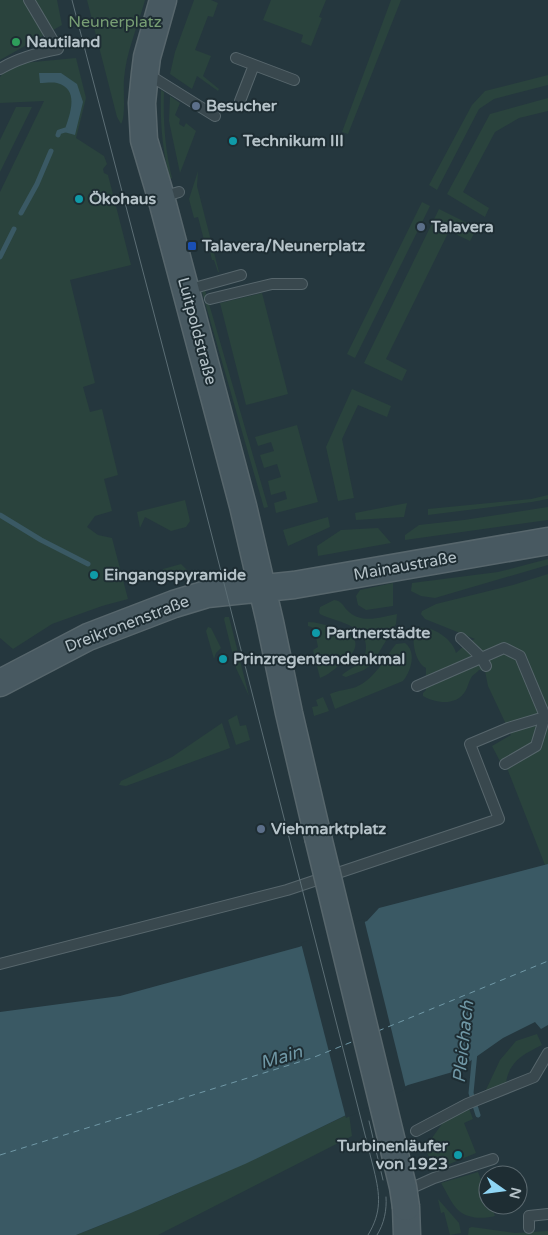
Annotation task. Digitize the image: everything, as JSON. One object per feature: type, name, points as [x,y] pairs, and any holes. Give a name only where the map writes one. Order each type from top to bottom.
[{"type":"main road","points":[[145,73],[147,57],[162,4]]},
{"type":"main road","name":"Luitpoldstraße","points":[[145,73],[142,104],[144,140],[170,195],[198,295],[289,714],[401,1178],[406,1235]]},
{"type":"main road","name":"Mainaustraße","points":[[262,589],[548,541]]},
{"type":"main road","name":"Dreikronenstraße","points":[[0,683],[88,636],[174,604],[208,594],[262,589]]},
{"type":"lane","points":[[0,69],[34,53],[58,49],[29,0]]},
{"type":"lane","points":[[236,58],[294,80]]},
{"type":"lane","points":[[240,101],[254,65]]},
{"type":"lane","points":[[145,73],[215,116]]},
{"type":"lane","points":[[198,295],[241,274]]},
{"type":"lane","points":[[198,295],[272,284],[302,284]]},
{"type":"lane","points":[[462,638],[484,661]]},
{"type":"lane","points":[[417,686],[484,661],[504,648],[520,656],[546,716],[536,746],[505,764]]},
{"type":"lane","points":[[0,964],[287,890],[500,819],[470,744],[508,728],[546,716]]},
{"type":"lane","points":[[416,1131],[467,1104],[534,1077],[548,1053]]},
{"type":"lane","points":[[402,1201],[434,1178],[493,1159]]},
{"type":"lane","points":[[529,1228],[529,1216],[548,1214]]},
{"type":"green space","name":"Nautiland","points":[[0,0],[57,0],[62,25],[0,60]]},
{"type":"green space","name":"Neunerplatz","points":[[87,0],[145,0],[125,69],[123,121],[121,124],[117,117]]},
{"type":"green space","points":[[194,0],[211,0],[218,3],[213,17],[208,16],[195,50],[211,56],[203,76],[219,89],[218,91],[197,76],[192,89],[170,74],[175,52]]},
{"type":"green space","points":[[271,0],[326,0],[319,17],[322,18],[311,46],[301,42],[303,35],[263,20]]},
{"type":"green space","points":[[391,0],[401,0],[348,134],[342,132]]},
{"type":"green space","points":[[76,58],[86,98],[76,138],[104,156],[107,164],[103,169],[104,173],[108,175],[131,265],[70,280],[95,383],[83,387],[90,412],[102,409],[118,475],[104,479],[112,511],[95,516],[87,527],[98,535],[112,538],[128,599],[52,624],[13,649],[0,638],[0,192],[44,101],[0,103],[0,77],[9,66]]},
{"type":"green space","points":[[548,75],[548,85],[494,99],[479,109],[437,190],[429,185],[472,105],[485,91]]},
{"type":"green space","points":[[161,90],[164,92],[165,135],[172,178],[170,179],[162,135]]},
{"type":"green space","points":[[170,96],[180,103],[175,115],[180,119],[179,124],[184,127],[186,123],[196,131],[180,173],[169,121]]},
{"type":"green space","points":[[548,98],[548,111],[519,118],[495,132],[463,192],[489,208],[485,217],[447,194],[490,114]]},
{"type":"green space","points":[[16,107],[32,107],[0,172],[0,140]]},
{"type":"green space","points":[[198,171],[197,186],[219,272],[214,260],[212,260],[207,239],[204,240],[198,217],[194,218],[189,199]]},
{"type":"green space","points":[[422,202],[430,206],[355,358],[347,354]]},
{"type":"green space","points":[[439,209],[477,228],[470,241],[449,231],[386,359],[407,370],[402,381],[364,363]]},
{"type":"green space","points":[[205,290],[268,507],[264,508],[202,292]]},
{"type":"green space","points":[[262,293],[288,394],[246,405],[220,303]]},
{"type":"green space","points":[[352,389],[391,406],[387,417],[358,405],[342,439],[354,498],[338,501],[326,447]]},
{"type":"green space","points":[[297,425],[318,502],[276,513],[274,503],[287,499],[285,491],[271,495],[268,481],[281,477],[277,464],[264,468],[260,455],[274,451],[271,442],[258,446],[255,437]]},
{"type":"green space","points":[[548,495],[548,499],[532,502],[428,515],[428,509],[531,499]]},
{"type":"green space","points":[[185,500],[190,521],[186,527],[171,531],[145,517],[140,528],[137,512]]},
{"type":"green space","points":[[407,503],[404,517],[356,520],[355,513]]},
{"type":"green space","points":[[548,507],[548,520],[405,540],[405,535],[419,525]]},
{"type":"green space","points":[[328,517],[330,527],[288,546],[283,530]]},
{"type":"green space","points":[[378,528],[391,543],[318,556],[317,546],[341,530]]},
{"type":"green space","points":[[548,559],[548,565],[435,598],[421,596],[411,591],[412,583],[498,572]]},
{"type":"green space","points":[[181,564],[189,572],[166,579],[163,569]]},
{"type":"green space","points":[[548,574],[548,864],[545,865],[507,768],[504,769],[492,746],[511,735],[488,686],[485,671],[479,670],[472,676],[465,691],[455,700],[439,702],[423,696],[426,690],[426,668],[419,661],[413,639],[415,629],[427,628],[434,630],[450,642],[456,653],[468,642],[475,639],[425,619],[421,614],[422,611],[436,604],[513,585]]},
{"type":"green space","points":[[393,583],[393,606],[366,610],[358,605],[356,596],[360,590]]},
{"type":"green space","points":[[334,600],[343,604],[349,612],[360,618],[372,619],[397,614],[396,624],[372,664],[364,670],[346,677],[342,675],[357,665],[362,659],[366,646],[364,639],[355,628],[320,614],[320,607]]},
{"type":"green space","points":[[225,617],[229,617],[249,696],[236,668]]},
{"type":"green space","points":[[308,622],[344,631],[354,639],[356,644],[352,654],[347,659],[320,678],[313,650],[318,647],[314,628],[308,626]]},
{"type":"green space","points":[[208,627],[211,628],[221,648],[216,653],[214,659],[206,631]]},
{"type":"green space","points":[[405,643],[411,651],[412,662],[403,681],[335,709],[330,694],[356,687],[369,679],[396,644]]},
{"type":"green space","points":[[323,697],[329,711],[314,716],[312,707],[318,706],[316,700]]},
{"type":"green space","points":[[237,715],[240,726],[246,725],[250,740],[236,745],[228,720]]},
{"type":"green space","points":[[222,723],[230,748],[126,786],[119,785],[121,781],[172,757]]},
{"type":"green space","points":[[537,1034],[542,1045],[518,1059],[510,1069],[506,1083],[484,1094],[500,1060],[516,1041]]},
{"type":"green space","points":[[468,1106],[473,1119],[464,1123],[476,1153],[435,1170],[426,1150],[434,1148],[432,1138],[444,1121]]},
{"type":"green space","points":[[349,1114],[352,1136],[158,1235],[76,1235],[214,1177]]},
{"type":"green space","points":[[478,1172],[478,1215],[495,1216],[476,1218],[462,1213],[453,1204],[441,1183]]},
{"type":"green space","points":[[438,1199],[459,1223],[461,1233],[450,1235],[444,1212],[441,1213]]},
{"type":"green space","points":[[469,1228],[515,1233],[548,1231],[548,1235],[468,1235]]},
{"type":"water","points":[[39,73],[61,73],[77,84],[83,102],[75,135],[64,132],[71,104],[69,91],[57,83],[40,83]]},
{"type":"water","name":"Main","points":[[548,864],[548,1025],[541,1029],[535,1022],[503,1038],[456,1071],[408,1085],[245,1164],[76,1235],[0,1235],[0,1012],[120,996],[299,947],[367,921],[379,908]]},
{"type":"pier","points":[[364,919],[406,1089],[346,1118],[301,943]]},
{"type":"waterway","points":[[58,135],[59,132],[65,130]]},
{"type":"waterway","points":[[21,213],[37,184],[51,151]]},
{"type":"waterway","points":[[0,257],[14,229]]},
{"type":"waterway","points":[[0,515],[41,540],[88,564]]},
{"type":"waterway","name":"Pleichach","points":[[475,1052],[471,1093],[478,1115]]},
{"type":"ferry route","points":[[378,1031],[548,961]]},
{"type":"ferry route","points":[[0,1155],[312,1058],[354,1041]]},
{"type":"tram line","points":[[72,0],[204,505],[374,1170],[378,1187],[378,1211],[373,1227],[368,1235]]},
{"type":"tram line","points":[[369,1121],[383,1180]]},
{"type":"tram line","points":[[377,1235],[382,1226],[386,1197]]},
{"type":"place","name":"Nautiland","points":[[16,42]]},
{"type":"place","name":"Besucher","points":[[196,106]]},
{"type":"place","name":"Technikum III","points":[[233,141]]},
{"type":"place","name":"Ökohaus","points":[[79,199]]},
{"type":"place","name":"Talavera","points":[[421,227]]},
{"type":"place","name":"Talavera/Neunerplatz","points":[[192,246]]},
{"type":"place","name":"Eingangspyramide","points":[[94,575]]},
{"type":"place","name":"Partnerstädte","points":[[316,633]]},
{"type":"place","name":"Prinzregentendenkmal","points":[[223,659]]},
{"type":"place","name":"Viehmarktplatz","points":[[261,829]]},
{"type":"place","name":"Turbinenläufer von 1923","points":[[458,1155]]}]
